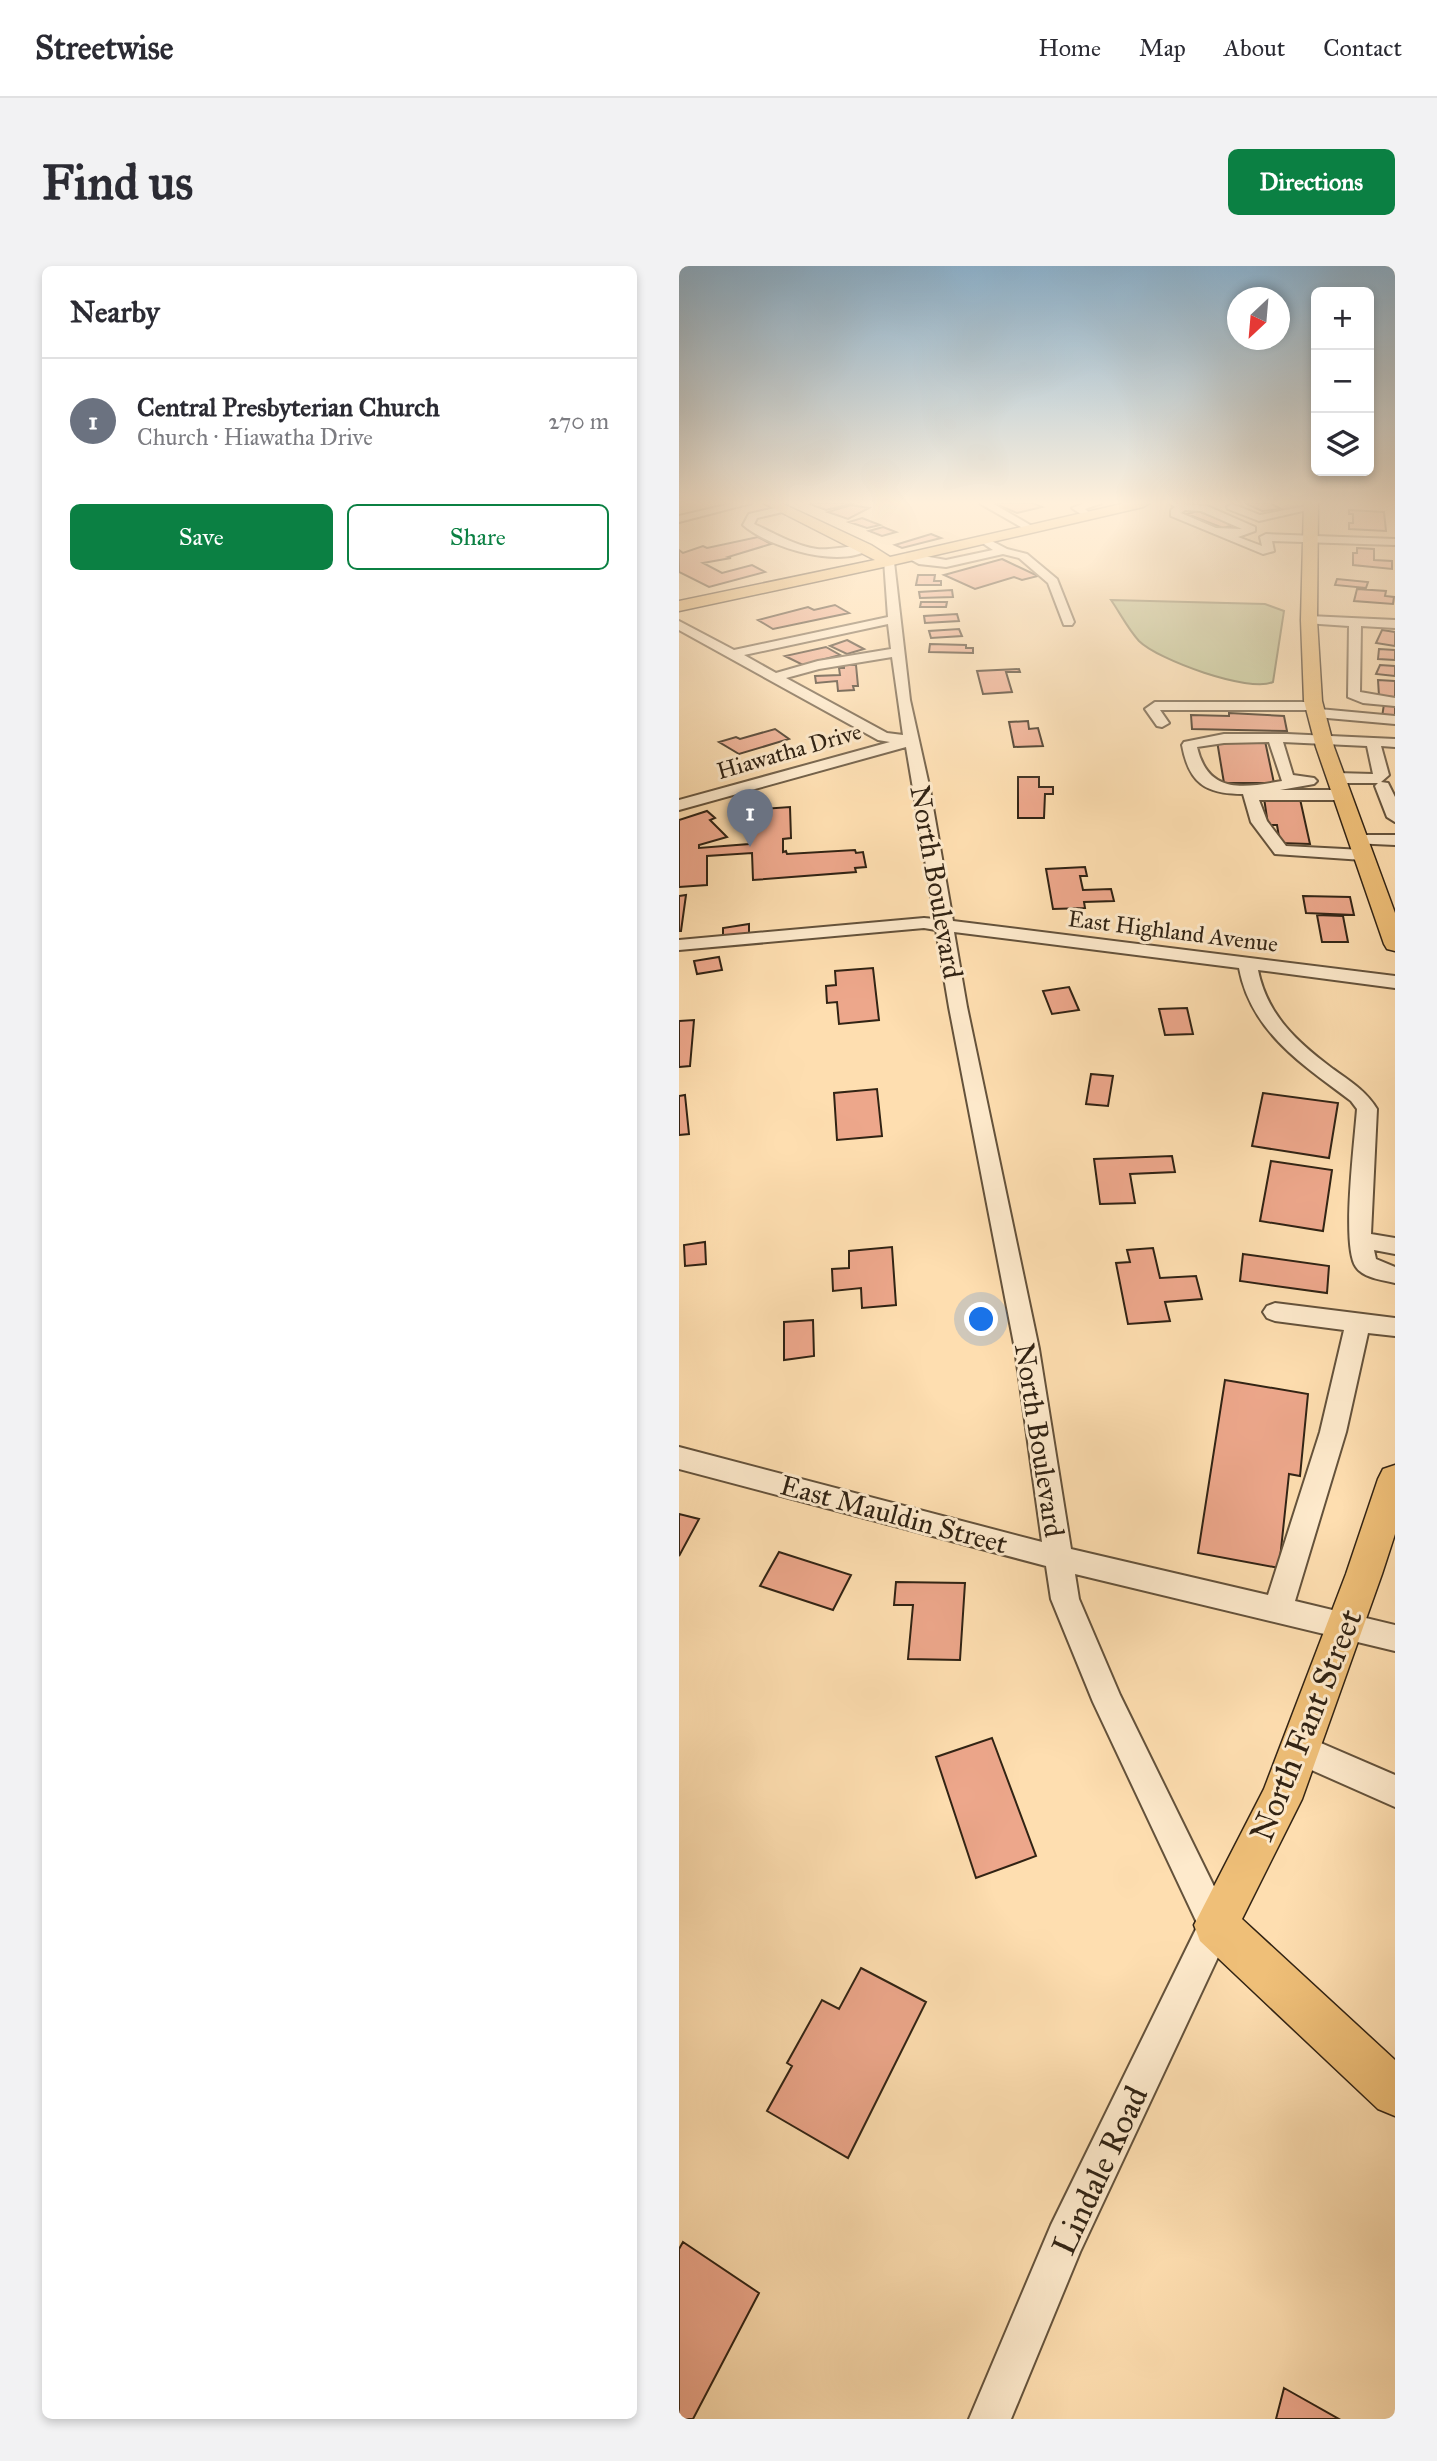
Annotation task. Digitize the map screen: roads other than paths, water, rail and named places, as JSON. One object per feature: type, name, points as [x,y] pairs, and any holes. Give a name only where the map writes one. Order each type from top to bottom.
[{"type":"main road","points":[[1309,603],[1310,674],[1315,710],[1323,740],[1395,944]]},
{"type":"main road","name":"North Fant Street","points":[[1216,1925],[1281,1799],[1345,1627],[1395,1479]]},
{"type":"main road","name":"North Boulevard","points":[[1216,1925],[1395,2092]]},
{"type":"street","name":"North Boulevard","points":[[893,603],[912,741],[944,927],[1027,1349],[1065,1599],[1108,1702],[1216,1925]]},
{"type":"street","points":[[1061,603],[1068,622]]},
{"type":"street","points":[[1309,620],[1395,624]]},
{"type":"street","points":[[1355,622],[1353,694],[1363,699],[1395,702]]},
{"type":"street","points":[[679,625],[883,737],[912,741]]},
{"type":"street","points":[[733,654],[896,633]]},
{"type":"street","points":[[746,662],[896,633]]},
{"type":"street","points":[[775,677],[818,665],[896,633]]},
{"type":"street","points":[[1162,723],[1153,709],[1155,706],[1315,710],[1395,720]]},
{"type":"street","points":[[1275,738],[1286,777],[1339,786],[1389,786],[1395,817]]},
{"type":"street","points":[[1299,781],[1278,788],[1216,787],[1200,776],[1189,749],[1192,742],[1203,740],[1275,738],[1395,743]]},
{"type":"street","name":"Hiawatha Drive","points":[[679,805],[912,741]]},
{"type":"street","points":[[1373,742],[1381,775],[1375,779],[1339,786],[1250,795],[1259,822],[1281,851],[1361,848],[1395,840]]},
{"type":"street","name":"East Highland Avenue","points":[[679,945],[924,923],[1395,982]]},
{"type":"street","points":[[1248,965],[1250,985],[1260,1010],[1283,1037],[1358,1097],[1367,1109],[1361,1240],[1365,1263],[1395,1275]]},
{"type":"street","points":[[1361,1240],[1395,1246]]},
{"type":"street","points":[[1275,1312],[1395,1327]]},
{"type":"street","points":[[1278,1611],[1312,1507],[1349,1376],[1357,1322]]},
{"type":"street","name":"East Mauldin Street","points":[[679,1458],[1059,1558],[1395,1638]]},
{"type":"street","points":[[1300,1749],[1395,1791]]},
{"type":"street","name":"Lindale Road","points":[[990,2419],[1065,2239],[1216,1925]]},
{"type":"place","name":"Central Presbyterian Church","points":[[750,847]]}]
